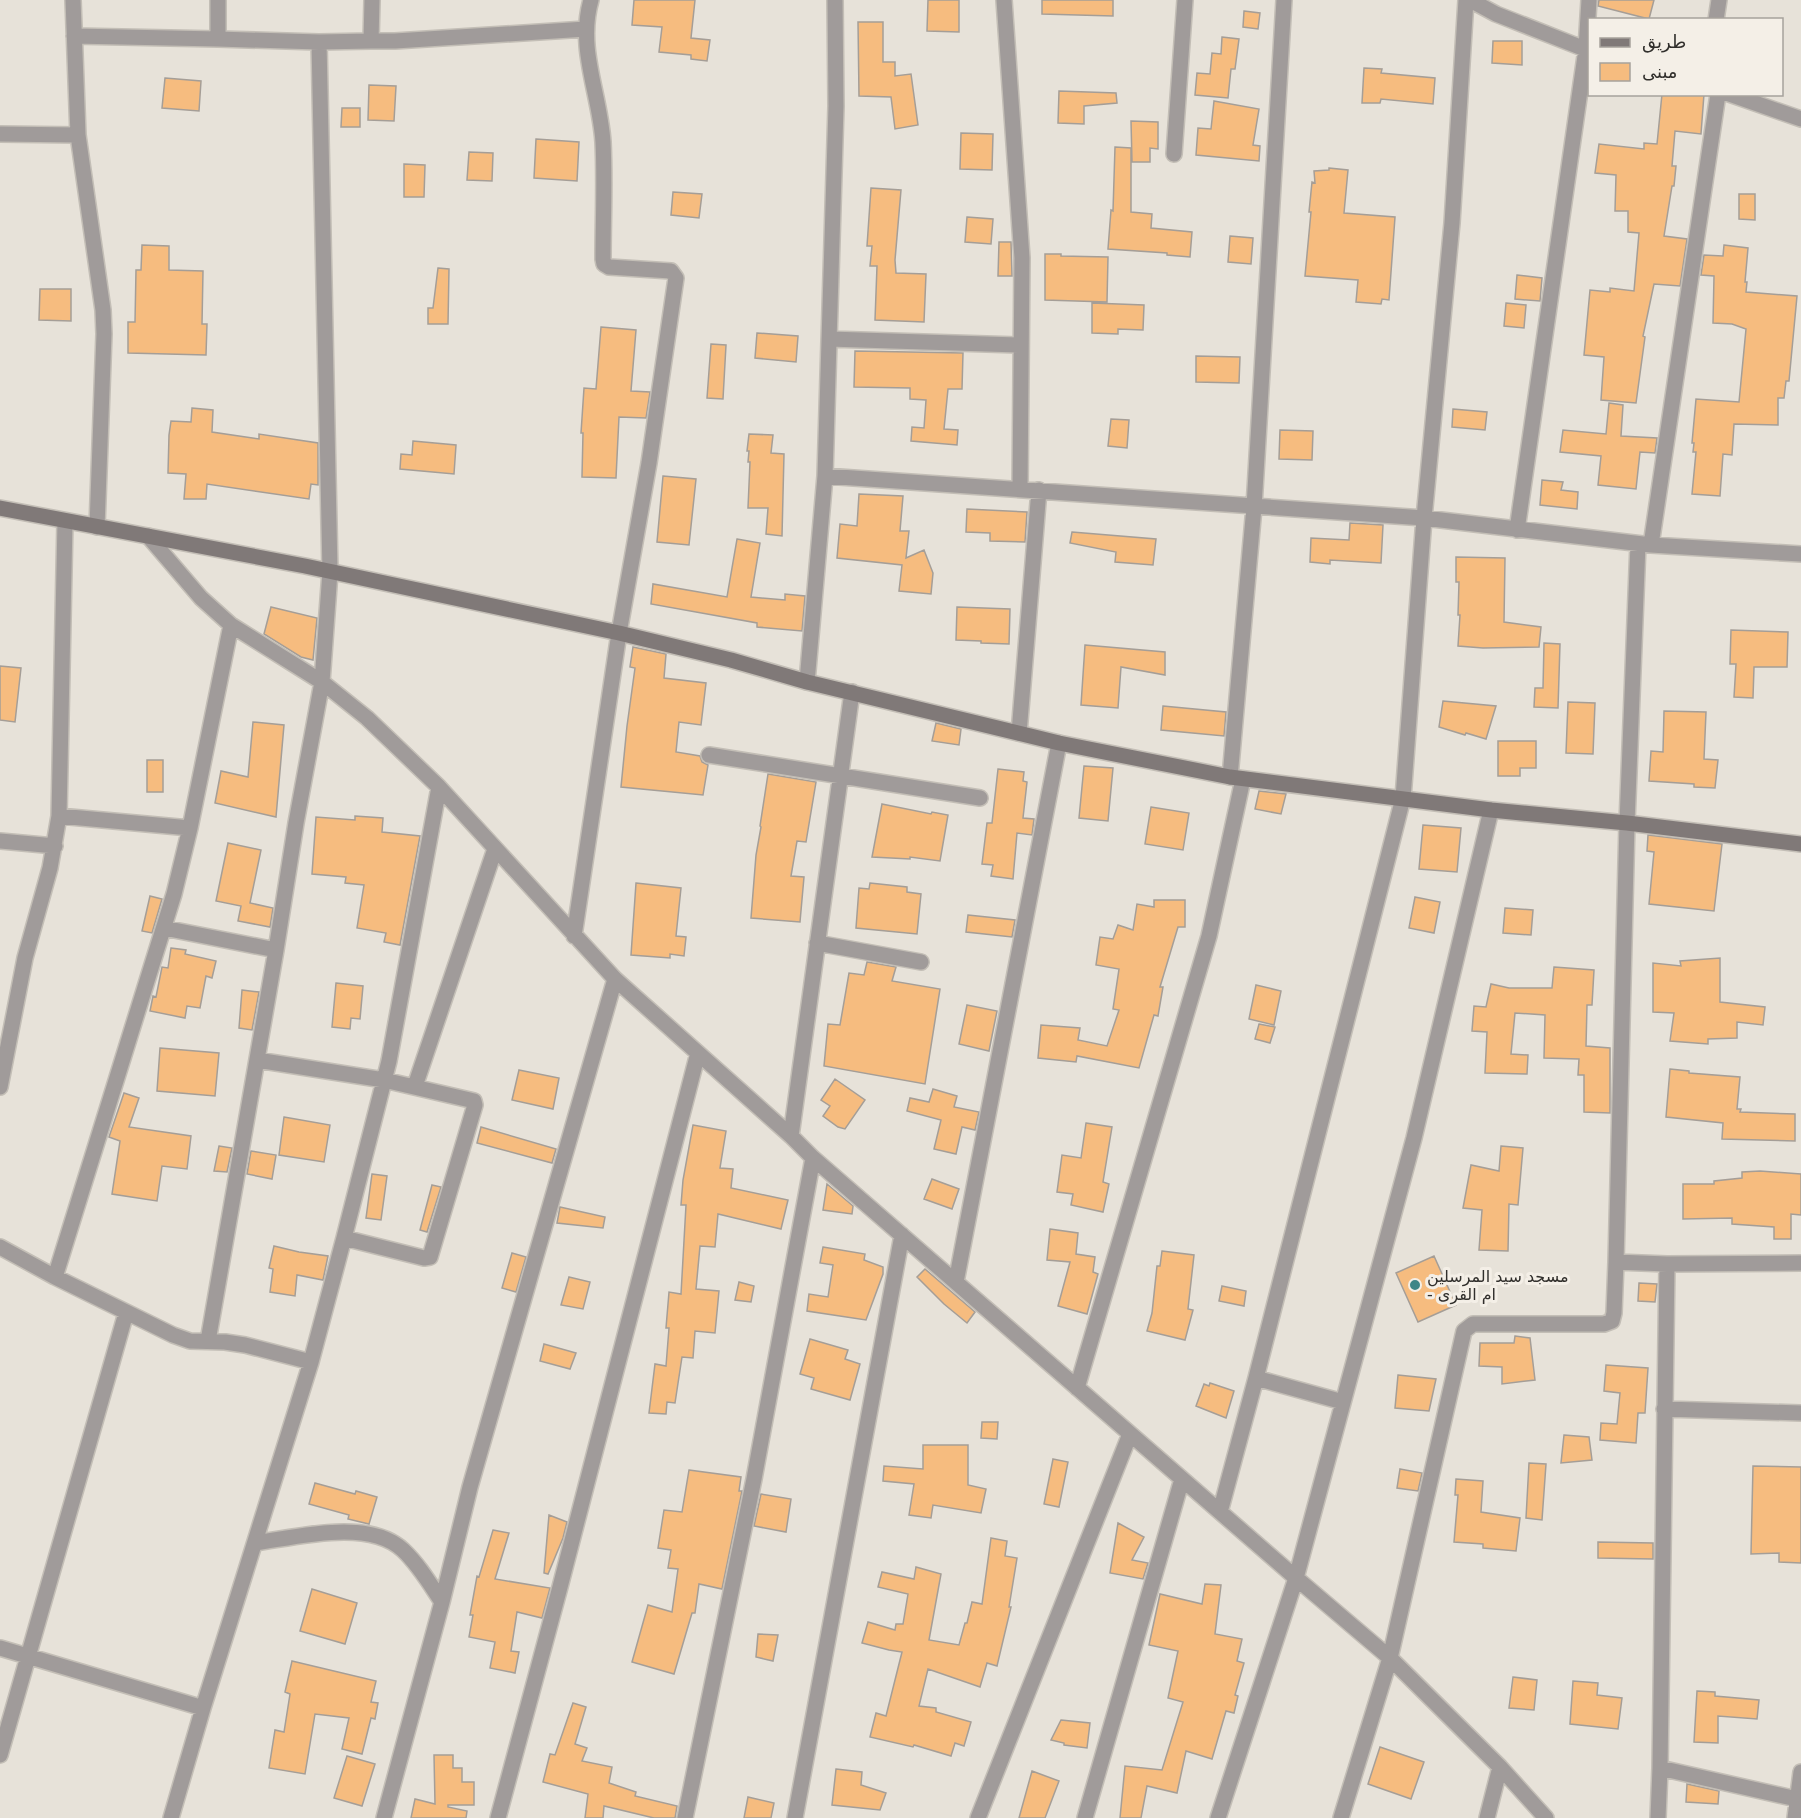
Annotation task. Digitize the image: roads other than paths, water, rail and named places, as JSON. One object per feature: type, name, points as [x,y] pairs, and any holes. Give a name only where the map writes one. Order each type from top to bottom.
[{"type":"street","points":[[73,0],[78,135],[103,310],[98,527]]},
{"type":"street","points":[[218,0],[218,39]]},
{"type":"street","points":[[371,41],[372,0]]},
{"type":"street","points":[[574,936],[619,633],[649,463],[676,278],[671,271],[609,267],[604,264],[603,142],[586,51],[586,29],[591,0]]},
{"type":"street","points":[[807,682],[825,476],[836,106],[835,0]]},
{"type":"street","points":[[1004,0],[1021,229],[1020,489]]},
{"type":"street","points":[[1174,154],[1185,0]]},
{"type":"street","points":[[1077,1388],[1209,936],[1237,778],[1284,0]]},
{"type":"street","points":[[1220,1512],[1403,798],[1424,518],[1452,223],[1466,0]]},
{"type":"street","points":[[1470,0],[1496,14],[1588,50],[1517,530]]},
{"type":"street","points":[[1589,0],[1589,18]]},
{"type":"street","points":[[1716,18],[1719,0]]},
{"type":"street","points":[[74,36],[319,42],[395,41],[586,29]]},
{"type":"street","points":[[208,1341],[322,682],[330,572],[319,42]]},
{"type":"street","points":[[1341,1818],[1390,1658],[1464,1331],[1473,1324],[1604,1324],[1612,1321],[1614,1313],[1627,823],[1644,544],[1718,96]]},
{"type":"street","points":[[1735,96],[1801,119]]},
{"type":"street","points":[[0,134],[78,135]]},
{"type":"street","points":[[829,339],[1021,345]]},
{"type":"street","points":[[825,476],[1424,518],[1644,544],[1801,554]]},
{"type":"street","points":[[1019,733],[1039,490]]},
{"type":"street","points":[[0,508],[305,566],[619,633],[731,660],[807,682],[1059,743],[1237,778],[1491,810],[1627,823],[1801,844]]},
{"type":"street","points":[[0,1087],[26,958],[55,846],[59,816],[65,521]]},
{"type":"street","points":[[148,536],[201,598],[231,625],[322,682],[367,718],[439,787],[615,979],[813,1158],[1390,1658],[1500,1767],[1546,1818]]},
{"type":"street","points":[[55,1277],[164,927],[190,828],[231,625]]},
{"type":"street","points":[[791,1136],[852,692]]},
{"type":"street","points":[[956,1282],[1059,743]]},
{"type":"street","points":[[709,755],[980,798]]},
{"type":"street","points":[[171,1818],[311,1362],[344,1238],[384,1080],[439,787]]},
{"type":"street","points":[[1218,1818],[1296,1578],[1414,1138],[1491,810]]},
{"type":"street","points":[[59,816],[190,828]]},
{"type":"street","points":[[0,841],[55,846]]},
{"type":"street","points":[[415,1086],[495,849]]},
{"type":"street","points":[[164,927],[276,950]]},
{"type":"street","points":[[817,943],[921,962]]},
{"type":"street","points":[[384,1818],[474,1476],[615,979]]},
{"type":"street","points":[[498,1818],[698,1053]]},
{"type":"street","points":[[257,1060],[384,1080],[474,1101],[475,1105],[430,1257],[424,1258],[344,1238]]},
{"type":"street","points":[[686,1818],[754,1479],[813,1158]]},
{"type":"street","points":[[795,1818],[902,1235]]},
{"type":"street","points":[[0,1247],[55,1277],[173,1335],[190,1341],[245,1346],[311,1362]]},
{"type":"street","points":[[1616,1262],[1801,1263]]},
{"type":"street","points":[[1658,1818],[1667,1264]]},
{"type":"street","points":[[0,1755],[126,1313]]},
{"type":"street","points":[[1256,1378],[1343,1402]]},
{"type":"street","points":[[1665,1409],[1801,1413]]},
{"type":"street","points":[[978,1818],[1130,1434]]},
{"type":"street","points":[[1085,1818],[1182,1479]]},
{"type":"street","points":[[255,1543],[349,1532],[385,1538],[402,1548],[417,1565],[442,1602]]},
{"type":"street","points":[[0,1648],[203,1708]]},
{"type":"street","points":[[1487,1818],[1500,1767]]},
{"type":"street","points":[[1660,1768],[1799,1800]]},
{"type":"street","points":[[1795,1818],[1801,1772]]},
{"type":"place","name":"مسجد سيد المرسلين - ام القرى","points":[[1415,1285]]}]
